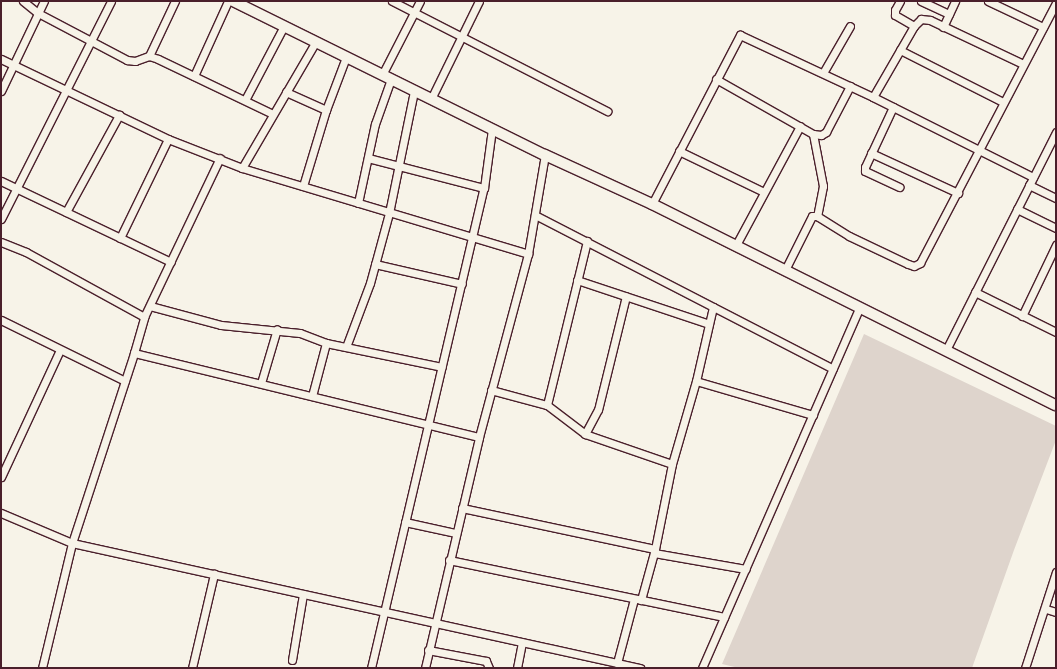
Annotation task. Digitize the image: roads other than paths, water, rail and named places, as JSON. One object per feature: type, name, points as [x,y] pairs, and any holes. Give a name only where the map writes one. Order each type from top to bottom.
[{"type":"main road","points":[[233,1],[545,155],[652,204],[1056,405]]},
{"type":"street","points":[[23,1],[38,13],[127,60],[135,61],[149,56],[273,114]]},
{"type":"street","points":[[1,91],[44,1]]},
{"type":"street","points":[[1,219],[111,1]]},
{"type":"street","points":[[149,56],[175,1]]},
{"type":"street","points":[[194,76],[228,1]]},
{"type":"street","points":[[392,1],[460,38],[607,111]]},
{"type":"street","points":[[358,203],[386,77],[420,1]]},
{"type":"street","points":[[430,99],[479,1]]},
{"type":"street","points":[[900,1],[894,10],[895,15],[914,26]]},
{"type":"street","points":[[921,1],[949,14]]},
{"type":"street","points":[[943,27],[955,1]]},
{"type":"street","points":[[988,1],[1043,27]]},
{"type":"street","points":[[817,216],[849,236],[914,266],[920,264],[1056,3]]},
{"type":"street","points":[[873,96],[914,26],[921,19],[930,20],[1023,64]]},
{"type":"street","points":[[245,100],[284,26]]},
{"type":"street","points":[[823,73],[850,26]]},
{"type":"street","points":[[652,204],[740,35],[873,96],[1033,177]]},
{"type":"street","points":[[242,168],[315,43]]},
{"type":"street","points":[[900,50],[1003,102]]},
{"type":"street","points":[[303,186],[326,110],[346,57]]},
{"type":"street","points":[[1,59],[168,139],[242,168],[528,254]]},
{"type":"street","points":[[716,79],[813,134],[821,135],[826,132],[850,86]]},
{"type":"street","points":[[346,346],[375,264],[389,212],[414,90]]},
{"type":"street","points":[[286,92],[326,110]]},
{"type":"street","points":[[893,107],[871,153],[865,167],[865,172],[899,187]]},
{"type":"street","points":[[66,212],[119,115]]},
{"type":"street","points":[[736,246],[800,126]]},
{"type":"street","points":[[371,668],[473,238],[484,188],[492,129]]},
{"type":"street","points":[[813,134],[823,186],[817,216]]},
{"type":"street","points":[[946,350],[1055,136]]},
{"type":"street","points":[[120,238],[168,139]]},
{"type":"street","points":[[679,151],[764,192]]},
{"type":"street","points":[[871,153],[958,192]]},
{"type":"street","points":[[425,668],[455,533],[528,254],[545,155]]},
{"type":"street","points":[[42,668],[72,543],[125,382],[144,317],[220,158]]},
{"type":"street","points":[[368,158],[484,188]]},
{"type":"street","points":[[1,181],[171,262]]},
{"type":"street","points":[[1029,185],[1056,198]]},
{"type":"street","points":[[1017,209],[1056,228]]},
{"type":"street","points":[[535,214],[833,369]]},
{"type":"street","points":[[785,270],[810,219],[817,216]]},
{"type":"street","points":[[547,405],[587,241]]},
{"type":"street","points":[[1,242],[26,252],[144,317]]},
{"type":"street","points":[[1022,316],[1056,245]]},
{"type":"street","points":[[375,264],[462,284]]},
{"type":"street","points":[[577,280],[709,324]]},
{"type":"street","points":[[975,292],[1056,332]]},
{"type":"street","points":[[585,434],[598,410],[626,296]]},
{"type":"street","points":[[150,306],[221,324],[310,335],[326,342],[442,367]]},
{"type":"street","points":[[617,663],[654,551],[672,464],[696,381],[713,307]]},
{"type":"street","points":[[702,668],[860,307]]},
{"type":"street","points":[[1,320],[125,382]]},
{"type":"street","points":[[260,383],[276,330]]},
{"type":"street","points":[[312,396],[326,342]]},
{"type":"street","points":[[1,477],[60,350]]},
{"type":"street","points":[[134,353],[479,437]]},
{"type":"street","points":[[696,381],[813,415]]},
{"type":"street","points":[[491,390],[547,405],[585,434],[672,464]]},
{"type":"street","points":[[462,508],[654,551],[746,569]]},
{"type":"street","points":[[1,513],[72,543],[522,642],[608,664],[617,663],[640,668]]},
{"type":"street","points":[[405,522],[455,533]]},
{"type":"street","points":[[449,560],[724,617]]},
{"type":"street","points":[[1025,668],[1046,610],[1056,572]]},
{"type":"street","points":[[192,668],[214,574]]},
{"type":"street","points":[[292,660],[303,594]]},
{"type":"street","points":[[1046,610],[1056,612]]},
{"type":"street","points":[[517,668],[522,642]]},
{"type":"street","points":[[428,650],[486,661],[489,668]]}]
